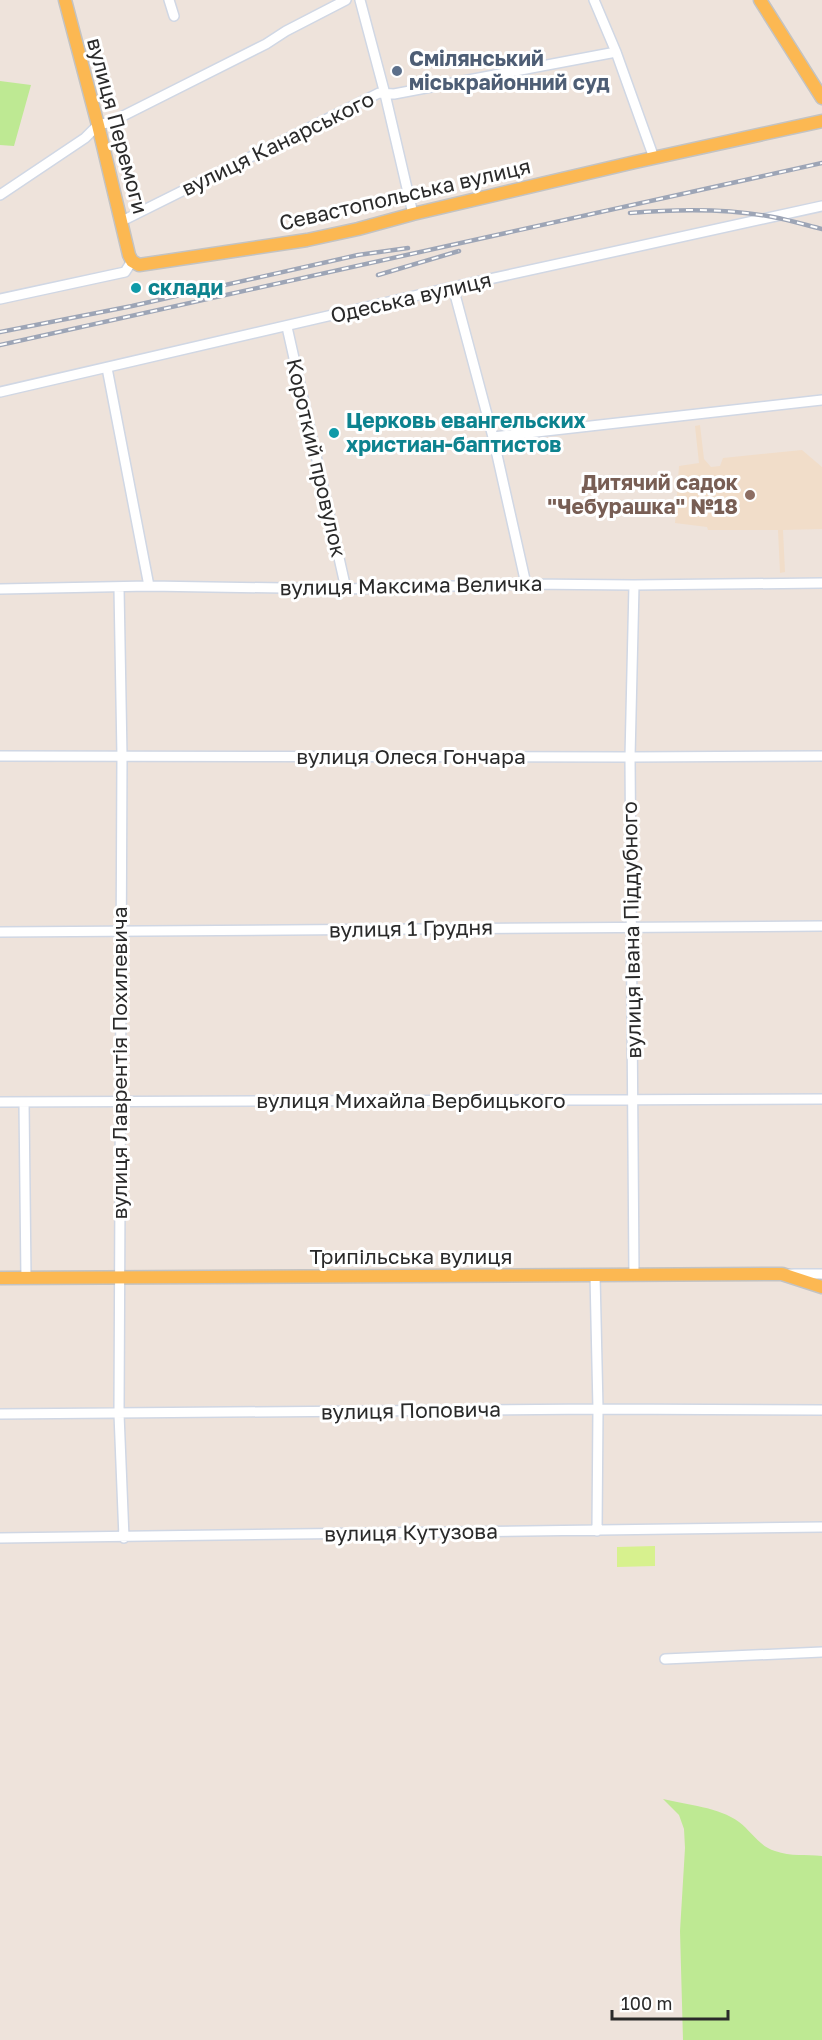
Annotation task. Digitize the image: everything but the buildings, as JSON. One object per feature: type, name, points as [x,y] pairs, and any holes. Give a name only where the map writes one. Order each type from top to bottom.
[{"type":"main road","name":"вулиця Перемоги","points":[[65,0],[132,261]]},
{"type":"main road","points":[[760,0],[822,98]]},
{"type":"main road","name":"Севастопольська вулиця","points":[[132,261],[139,265],[150,264],[307,240],[822,121]]},
{"type":"main road","points":[[782,1274],[822,1287]]},
{"type":"main road","name":"Трипільська вулиця","points":[[0,1278],[782,1274]]},
{"type":"street","points":[[169,0],[174,16]]},
{"type":"street","points":[[0,195],[85,138],[98,125],[111,122],[266,44],[346,0]]},
{"type":"street","points":[[360,0],[413,214]]},
{"type":"street","points":[[594,0],[616,52],[654,158]]},
{"type":"street","name":"вулиця Канарського","points":[[122,221],[379,93],[394,94],[616,52]]},
{"type":"street","name":"Одеська вулиця","points":[[0,392],[453,287],[822,206]]},
{"type":"street","points":[[0,299],[125,272],[132,261]]},
{"type":"street","points":[[453,287],[492,437],[526,584]]},
{"type":"street","name":"Короткий провулок","points":[[287,327],[346,589]]},
{"type":"street","points":[[107,368],[149,586]]},
{"type":"street","points":[[492,437],[822,400]]},
{"type":"street","name":"вулиця Максима Величка","points":[[0,589],[149,586],[346,589],[526,584],[822,583]]},
{"type":"street","name":"вулиця Івана Піддубного","points":[[634,585],[630,757],[634,1275]]},
{"type":"street","name":"вулиця Лаврентія Похилевича","points":[[118,588],[122,756],[118,1278],[119,1414],[124,1538]]},
{"type":"street","name":"вулиця Олеся Гончара","points":[[0,756],[822,756]]},
{"type":"street","name":"вулиця 1 Грудня","points":[[0,932],[822,926]]},
{"type":"street","name":"вулиця Михайла Вербицького","points":[[0,1102],[822,1099]]},
{"type":"street","points":[[24,1102],[26,1278]]},
{"type":"street","name":"Трипільська вулиця","points":[[782,1274],[822,1274]]},
{"type":"street","points":[[595,1275],[598,1409],[597,1531]]},
{"type":"street","name":"вулиця Поповича","points":[[0,1414],[598,1409],[822,1410]]},
{"type":"street","name":"вулиця Кутузова","points":[[0,1538],[822,1527]]},
{"type":"street","points":[[665,1659],[822,1653]]},
{"type":"shaded area","name":"Дитячий садок \"Чебурашка\" №18","points":[[700,425],[704,459],[711,467],[720,466],[723,458],[802,450],[822,467],[822,529],[783,530],[785,572],[780,573],[778,530],[708,530],[707,527],[675,523],[679,466],[699,463],[695,426]]},
{"type":"green space","points":[[0,81],[31,85],[14,146],[0,145]]},
{"type":"green space","points":[[655,1546],[655,1566],[617,1567],[617,1547]]},
{"type":"green space","points":[[663,1799],[712,1810],[731,1817],[769,1849],[793,1855],[822,1856],[822,2040],[683,2040],[680,1931],[684,1829],[679,1815]]},
{"type":"railway","points":[[0,345],[822,163]]},
{"type":"railway","points":[[630,213],[684,210],[738,212],[779,218],[822,229]]},
{"type":"railway","points":[[0,332],[132,306],[358,255],[408,248]]},
{"type":"railway","points":[[378,275],[459,251]]},
{"type":"place","name":"Смілянський міськрайонний суд","points":[[397,71]]},
{"type":"place","name":"склади","points":[[136,288]]},
{"type":"place","name":"Церковь евангельских христиан-баптистов","points":[[334,433]]},
{"type":"place","name":"Дитячий садок \"Чебурашка\" №18","points":[[750,495]]}]
